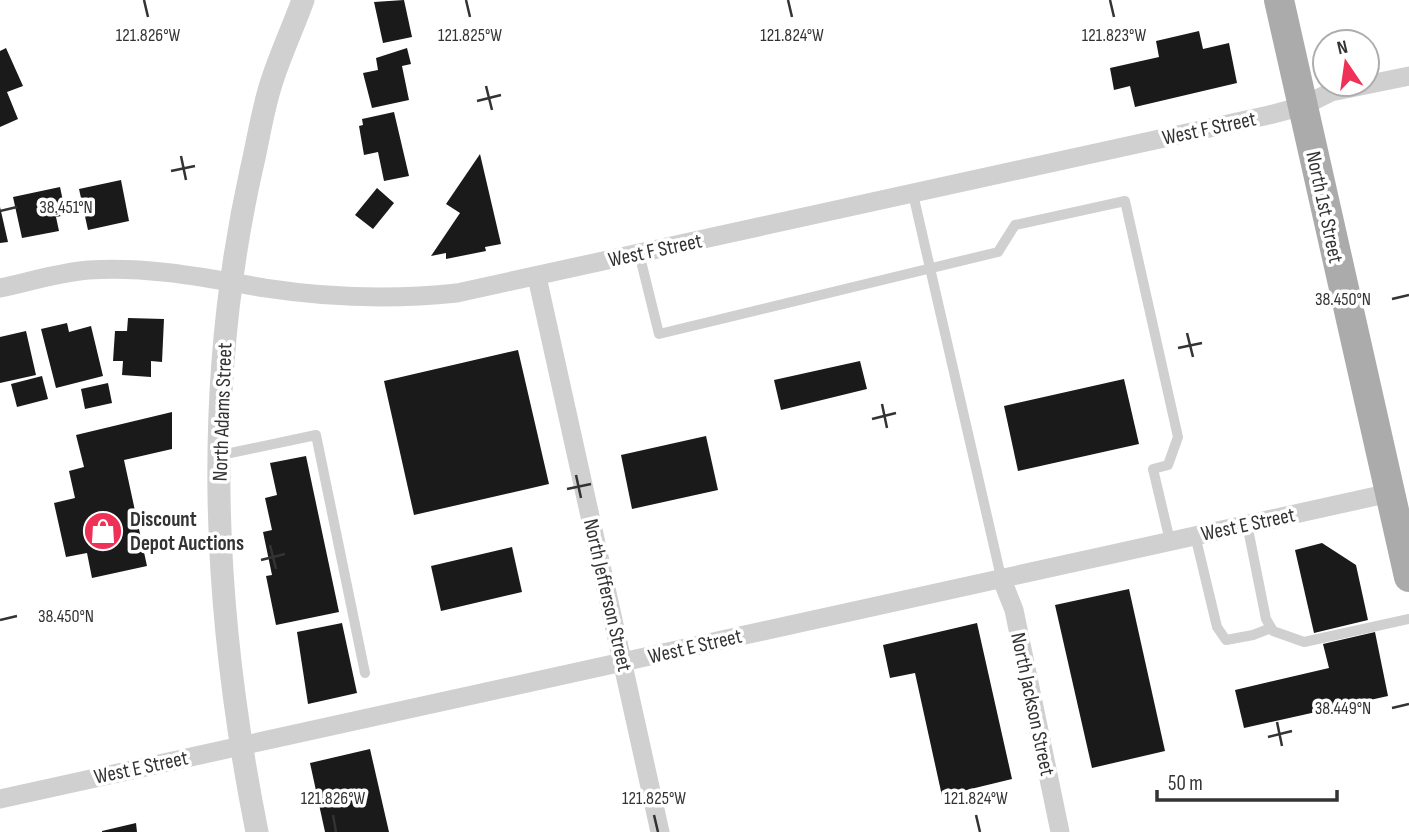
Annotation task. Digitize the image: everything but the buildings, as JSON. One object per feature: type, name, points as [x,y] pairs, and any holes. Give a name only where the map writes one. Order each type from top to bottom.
[{"type":"main road","name":"North 1st Street","points":[[1279,0],[1409,577]]},
{"type":"street","name":"North Adams Street","points":[[257,832],[240,748],[222,610],[221,364],[244,202],[270,84],[303,0]]},
{"type":"street","name":"West F Street","points":[[0,288],[88,270],[167,273],[320,295],[396,299],[457,293],[1303,106],[1331,92],[1409,76]]},
{"type":"street","name":"North Jefferson Street","points":[[537,277],[660,832]]},
{"type":"street","name":"West E Street","points":[[0,799],[1390,493]]},
{"type":"street","name":"North Jackson Street","points":[[1001,577],[1014,610],[1060,832]]},
{"type":"lane","points":[[913,194],[1001,577]]},
{"type":"lane","points":[[639,253],[659,334],[998,252],[1015,225],[1125,201],[1178,437],[1168,465],[1153,469],[1170,541]]},
{"type":"lane","points":[[220,455],[316,435],[365,673]]},
{"type":"lane","points":[[1247,524],[1266,618],[1271,628],[1286,637],[1304,642],[1409,619]]},
{"type":"lane","points":[[1195,536],[1217,627],[1226,640],[1253,635],[1271,628]]},
{"type":"place","name":"Discount Depot Auctions","points":[[103,531]]}]
